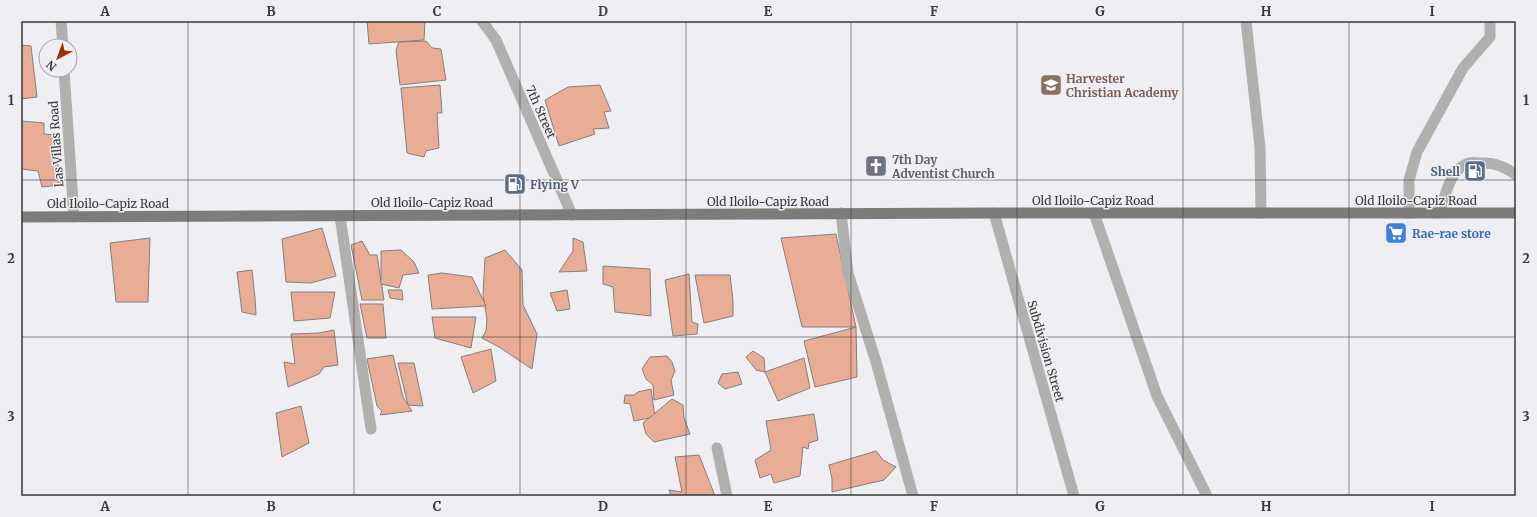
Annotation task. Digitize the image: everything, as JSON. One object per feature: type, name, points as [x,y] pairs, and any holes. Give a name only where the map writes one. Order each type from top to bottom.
[{"type":"main road","name":"Old Iloilo-Capiz Road","points":[[21,217],[841,213],[1516,213]]},
{"type":"street","points":[[61,21],[62,38]]},
{"type":"street","name":"7th Street","points":[[482,21],[496,40],[572,215]]},
{"type":"street","points":[[1246,21],[1260,147],[1261,213]]},
{"type":"street","points":[[1409,213],[1409,180],[1417,152],[1463,68],[1490,37],[1490,21]]},
{"type":"street","name":"Las Villas Road","points":[[65,78],[74,217]]},
{"type":"street","points":[[1439,213],[1452,179],[1458,170],[1468,163],[1486,162],[1505,166],[1516,175]]},
{"type":"street","points":[[841,213],[848,273],[876,362],[913,496]]},
{"type":"street","name":"Subdivision Street","points":[[994,213],[1074,496]]},
{"type":"street","points":[[1094,213],[1157,396],[1207,496]]},
{"type":"street","points":[[340,216],[371,429]]},
{"type":"street","points":[[717,448],[727,496]]},
{"type":"building","points":[[367,21],[425,21],[424,40],[369,44]]},
{"type":"building","points":[[426,41],[432,48],[441,49],[446,80],[400,85],[396,50],[399,42]]},
{"type":"building","points":[[21,45],[31,46],[37,97],[21,99]]},
{"type":"building","points":[[440,85],[442,113],[437,113],[439,148],[426,151],[424,157],[407,153],[401,88]]},
{"type":"building","points":[[600,85],[611,111],[604,112],[609,128],[593,129],[595,134],[559,146],[545,100],[568,87]]},
{"type":"building","points":[[21,121],[44,123],[44,134],[55,135],[60,185],[42,187],[38,171],[21,169]]},
{"type":"building","points":[[322,228],[336,276],[311,283],[286,282],[282,239]]},
{"type":"building","points":[[836,234],[856,327],[802,327],[781,238]]},
{"type":"building","points":[[150,238],[148,302],[116,302],[110,243]]},
{"type":"building","points":[[573,238],[583,242],[587,271],[559,272],[573,251]]},
{"type":"building","points":[[362,241],[370,255],[377,255],[384,300],[362,300],[351,245]]},
{"type":"building","points":[[401,250],[414,262],[419,273],[403,275],[399,288],[381,284],[381,251]]},
{"type":"building","points":[[505,250],[522,270],[523,305],[537,334],[532,369],[499,347],[482,338],[486,331],[487,319],[483,295],[485,258]]},
{"type":"building","points":[[603,266],[650,269],[651,316],[615,312],[613,287],[603,284]]},
{"type":"building","points":[[252,270],[256,315],[242,312],[237,272]]},
{"type":"building","points":[[442,273],[472,277],[486,306],[432,309],[428,275]]},
{"type":"building","points":[[689,274],[692,322],[698,324],[697,334],[673,336],[665,280]]},
{"type":"building","points":[[695,275],[730,275],[733,316],[704,323]]},
{"type":"building","points":[[388,290],[402,290],[403,300],[390,298]]},
{"type":"building","points":[[567,290],[570,309],[557,311],[550,293]]},
{"type":"building","points":[[291,292],[335,292],[330,318],[294,321]]},
{"type":"building","points":[[360,304],[383,304],[386,338],[367,338]]},
{"type":"building","points":[[432,317],[476,317],[471,348],[435,338]]},
{"type":"building","points":[[856,327],[857,377],[815,387],[804,341]]},
{"type":"building","points":[[334,330],[338,365],[324,367],[319,374],[288,387],[284,362],[295,364],[291,334],[319,333]]},
{"type":"building","points":[[491,349],[496,381],[473,393],[461,357]]},
{"type":"building","points":[[753,351],[764,358],[765,372],[756,370],[746,357]]},
{"type":"building","points":[[393,355],[403,397],[412,411],[380,415],[382,411],[377,406],[367,359]]},
{"type":"building","points":[[667,356],[672,362],[675,371],[671,380],[674,395],[654,400],[653,385],[646,379],[642,369],[650,357]]},
{"type":"building","points":[[804,358],[810,388],[778,401],[765,372]]},
{"type":"building","points":[[398,363],[414,363],[423,406],[408,405]]},
{"type":"building","points":[[738,372],[742,384],[725,389],[718,383],[722,374]]},
{"type":"building","points":[[651,389],[655,417],[634,421],[630,404],[624,403],[625,395],[634,395],[638,392]]},
{"type":"building","points":[[672,399],[683,405],[684,418],[690,434],[654,442],[646,434],[643,423]]},
{"type":"building","points":[[301,406],[309,443],[282,457],[276,413]]},
{"type":"building","points":[[814,414],[818,440],[809,443],[808,449],[803,447],[800,476],[774,483],[771,474],[760,478],[755,460],[771,450],[766,421]]},
{"type":"building","points":[[876,451],[883,460],[896,467],[884,480],[832,492],[832,479],[829,465]]},
{"type":"building","points":[[699,455],[715,496],[671,496],[669,490],[682,492],[675,457]]},
{"type":"place","name":"Harvester Christian Academy","points":[[1051,85]]},
{"type":"place","name":"7th Day Adventist Church","points":[[876,166]]},
{"type":"place","name":"Shell","points":[[1475,171]]},
{"type":"place","name":"Flying V","points":[[515,184]]},
{"type":"place","name":"Rae-rae store","points":[[1396,233]]}]
